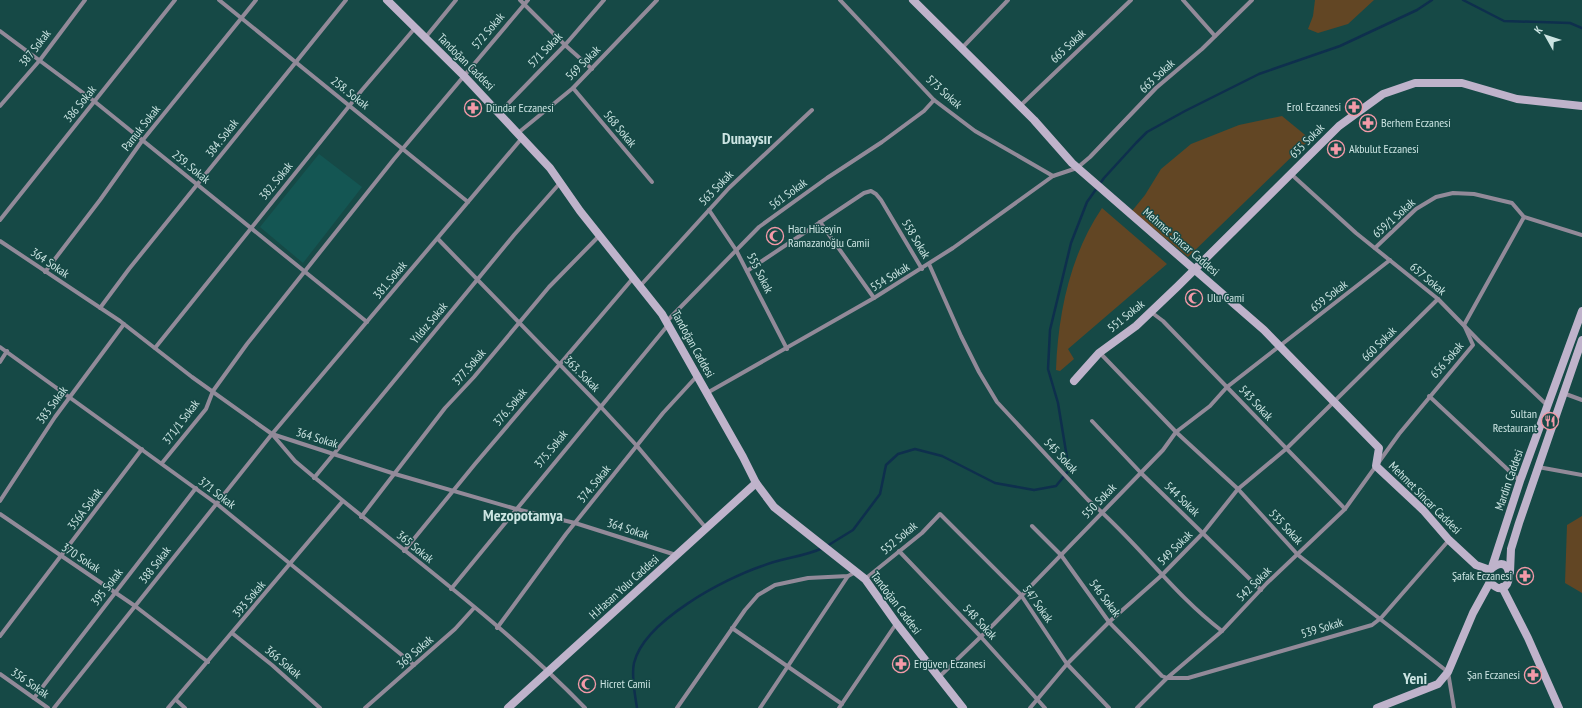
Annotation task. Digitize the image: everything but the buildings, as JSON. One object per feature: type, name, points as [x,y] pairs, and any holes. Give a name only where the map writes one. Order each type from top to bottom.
[{"type":"street","name":"387 Sokak","points":[[0,106],[40,60],[84,0]]},
{"type":"street","name":"386 Sokak","points":[[0,220],[175,0]]},
{"type":"street","name":"258. Sokak","points":[[219,0],[468,202]]},
{"type":"street","name":"Pamuk Sokak","points":[[45,272],[100,200],[142,141],[256,0]]},
{"type":"street","name":"384. Sokak","points":[[100,308],[129,269],[346,0]]},
{"type":"street","name":"Tandoğan Caddesi","points":[[387,0],[463,75],[550,168],[599,236],[641,285],[668,323],[756,483],[774,507],[865,579],[897,624],[963,708]]},
{"type":"street","points":[[425,38],[456,0]]},
{"type":"street","points":[[520,0],[565,45],[592,69]]},
{"type":"street","name":"572 Sokak","points":[[305,272],[403,148],[463,75],[528,0]]},
{"type":"street","name":"571 Sokak","points":[[499,113],[565,45],[604,0]]},
{"type":"street","name":"569 Sokak","points":[[520,135],[573,88],[657,0]]},
{"type":"street","name":"573 Sokak","points":[[840,0],[934,100],[975,131],[1053,176]]},
{"type":"street","name":"Mehmet Sincar Caddesi","points":[[913,0],[1019,106],[1077,168],[1134,216],[1280,347],[1378,448],[1376,466],[1423,510],[1449,540],[1476,565],[1491,568]]},
{"type":"street","name":"665 Sokak","points":[[1019,106],[1130,0]]},
{"type":"street","points":[[1183,0],[1216,36]]},
{"type":"street","name":"663 Sokak","points":[[1077,168],[1090,158],[1156,88],[1216,36],[1252,0]]},
{"type":"street","points":[[962,48],[1005,1]]},
{"type":"street","name":"382. Sokak","points":[[156,348],[250,229],[350,106],[416,28]]},
{"type":"street","name":"259. Sokak","points":[[0,31],[94,101],[250,229],[367,322]]},
{"type":"street","name":"655 Sokak","points":[[1195,270],[1339,126],[1384,94],[1415,83],[1462,83],[1517,99],[1582,106]]},
{"type":"street","name":"568 Sokak","points":[[573,88],[652,182]]},
{"type":"street","name":"561 Sokak","points":[[668,323],[759,227],[827,178],[882,142],[924,111],[934,100]]},
{"type":"street","name":"563 Sokak","points":[[641,285],[729,188],[812,110]]},
{"type":"street","name":"381. Sokak","points":[[272,434],[438,239],[520,135]]},
{"type":"street","name":"554 Sokak","points":[[707,394],[787,349],[930,264],[1053,176],[1077,168]]},
{"type":"street","name":"657 Sokak","points":[[1291,174],[1390,260],[1438,299],[1547,405]]},
{"type":"street","name":"Yıldız Sokak","points":[[314,478],[560,182]]},
{"type":"street","name":"558 Sokak","points":[[820,222],[864,193],[871,191],[876,194],[922,268]]},
{"type":"street","name":"659/1 Sokak","points":[[1376,248],[1416,209],[1436,197],[1453,193],[1474,194],[1512,203],[1524,217],[1582,236]]},
{"type":"street","name":"555 Sokak","points":[[709,210],[736,250],[787,349]]},
{"type":"street","name":"656 Sokak","points":[[1376,466],[1428,396],[1473,345],[1464,325],[1524,217]]},
{"type":"street","points":[[747,271],[820,222],[874,298]]},
{"type":"street","name":"377. Sokak","points":[[362,517],[445,408],[474,377],[549,287],[599,236]]},
{"type":"street","name":"363. Sokak","points":[[438,239],[600,406],[637,446],[706,528]]},
{"type":"street","name":"364 Sokak","points":[[0,241],[124,324],[212,391],[272,434],[395,474],[516,509],[575,523],[676,555]]},
{"type":"street","name":"659 Sokak","points":[[1280,347],[1390,260]]},
{"type":"street","name":"545 Sokak","points":[[930,264],[961,336],[979,372],[997,402],[1088,500],[1103,512],[1162,575],[1222,631]]},
{"type":"street","name":"551 Sokak","points":[[1074,381],[1099,353],[1136,326],[1195,270]]},
{"type":"street","name":"371/1 Sokak","points":[[162,463],[206,409],[212,391],[247,344],[305,272]]},
{"type":"street","name":"376. Sokak","points":[[404,551],[634,277]]},
{"type":"street","name":"660 Sokak","points":[[1334,402],[1438,299]]},
{"type":"street","name":"Mardin Caddesi","points":[[1491,568],[1520,481],[1582,311]]},
{"type":"street","name":"543 Sokak","points":[[1151,312],[1162,321],[1228,387],[1345,509]]},
{"type":"street","name":"375. Sokak","points":[[451,589],[668,323]]},
{"type":"street","name":"383 Sokak","points":[[0,501],[70,397],[124,324]]},
{"type":"street","name":"Mardin Caddesi","points":[[1502,587],[1508,583],[1511,548],[1563,392],[1582,341]]},
{"type":"street","name":"371 Sokak","points":[[0,347],[217,504],[414,665]]},
{"type":"street","name":"550 Sokak","points":[[939,677],[981,637],[1141,473],[1163,450],[1176,432],[1210,406],[1228,387],[1280,347]]},
{"type":"street","points":[[0,362],[7,351]]},
{"type":"street","name":"535 Sokak","points":[[1099,353],[1176,432],[1238,490],[1298,555],[1381,618],[1448,672]]},
{"type":"street","name":"374. Sokak","points":[[498,628],[575,523],[663,413],[697,376]]},
{"type":"street","points":[[1563,392],[1582,400]]},
{"type":"street","points":[[1428,396],[1520,481]]},
{"type":"street","name":"549 Sokak","points":[[1030,708],[1067,664],[1109,622],[1162,575],[1203,533],[1238,490],[1286,449],[1334,402]]},
{"type":"street","name":"544 Sokak","points":[[1092,421],[1141,473],[1261,590]]},
{"type":"street","name":"365 Sokak","points":[[272,434],[295,461],[314,478],[498,628],[548,672],[585,708]]},
{"type":"street","name":"388 Sokak","points":[[54,708],[272,434]]},
{"type":"street","name":"356A Sokak","points":[[0,636],[61,558],[142,449]]},
{"type":"street","name":"542 Sokak","points":[[1137,708],[1166,678],[1222,631],[1261,590],[1345,509],[1376,466]]},
{"type":"street","points":[[1538,467],[1582,475]]},
{"type":"street","name":"H.Hasan Yolu Caddesi","points":[[508,708],[756,483]]},
{"type":"street","name":"395 Sokak","points":[[34,698],[196,488]]},
{"type":"street","name":"393 Sokak","points":[[168,708],[342,502]]},
{"type":"street","name":"370 Sokak","points":[[0,514],[61,558],[135,606],[208,662]]},
{"type":"street","name":"552 Sokak","points":[[865,579],[922,533],[940,514],[944,517]]},
{"type":"street","name":"547 Sokak","points":[[944,517],[1021,595],[1067,664],[1109,708]]},
{"type":"street","name":"546 Sokak","points":[[1032,526],[1061,554],[1109,622],[1162,676],[1166,678]]},
{"type":"street","name":"539 Sokak","points":[[1166,678],[1188,678],[1372,625],[1381,618],[1449,540]]},
{"type":"street","name":"548 Sokak","points":[[899,551],[981,637],[1045,708]]},
{"type":"street","points":[[1510,572],[1502,565],[1491,568],[1488,576],[1490,582],[1495,586],[1502,587],[1528,638],[1559,708]]},
{"type":"street","points":[[677,708],[732,628],[758,594],[775,585],[808,578],[848,576],[856,572]]},
{"type":"street","points":[[760,708],[848,576]]},
{"type":"street","points":[[1377,708],[1438,684],[1448,672],[1473,613],[1490,582]]},
{"type":"street","name":"369 Sokak","points":[[365,708],[455,629],[474,608]]},
{"type":"street","points":[[732,628],[788,666],[840,706],[897,624]]},
{"type":"street","name":"366 Sokak","points":[[232,633],[272,665],[320,708]]},
{"type":"street","points":[[1448,672],[1454,708]]},
{"type":"street","name":"356 Sokak","points":[[0,674],[48,708]]},
{"type":"street","points":[[176,700],[185,708]]},
{"type":"shaded area","points":[[1315,0],[1374,0],[1348,24],[1318,33],[1308,29],[1313,16]]},
{"type":"shaded area","points":[[1282,116],[1310,139],[1188,257],[1132,211],[1145,195],[1161,169],[1191,144],[1239,125]]},
{"type":"shaded area","points":[[319,154],[362,187],[303,263],[260,227]]},
{"type":"shaded area","points":[[1102,208],[1167,264],[1068,349],[1074,359],[1060,371],[1056,370],[1057,349],[1063,307],[1068,286],[1082,245]]},
{"type":"shaded area","points":[[1582,516],[1582,593],[1565,583],[1567,525]]},
{"type":"waterway","points":[[827,546],[853,530],[880,494],[886,465],[898,454],[915,449],[942,456],[995,483],[1034,490],[1056,486],[1069,470],[1058,403],[1048,369],[1050,330],[1071,243],[1087,202],[1104,178],[1147,132],[1185,111],[1259,74],[1340,46],[1417,10],[1432,0]]},
{"type":"waterway","points":[[1463,0],[1504,21],[1570,23],[1582,28]]},
{"type":"waterway","points":[[637,708],[633,680],[634,663],[641,647],[653,632],[669,617],[707,591],[746,572],[770,563],[823,548]]},
{"type":"place","name":"Erol Eczanesi","points":[[1354,107]]},
{"type":"place","name":"Dündar Eczanesi","points":[[473,108]]},
{"type":"place","name":"Berhem Eczanesi","points":[[1368,123]]},
{"type":"place","name":"Akbulut Eczanesi","points":[[1336,149]]},
{"type":"place","name":"Hacı Hüseyin Ramazanoğlu Camii","points":[[775,236]]},
{"type":"place","name":"Ulu Cami","points":[[1194,298]]},
{"type":"place","name":"Sultan Restaurant","points":[[1550,421]]},
{"type":"place","name":"Şafak Eczanesi","points":[[1525,576]]},
{"type":"place","name":"Ergüven Eczanesi","points":[[901,664]]},
{"type":"place","name":"Şan Eczanesi","points":[[1533,675]]},
{"type":"place","name":"Hicret Camii","points":[[587,684]]},
{"type":"district","name":"Dunaysır","points":[[747,138]]},
{"type":"district","name":"Mezopotamya","points":[[523,515]]},
{"type":"district","name":"Yeni","points":[[1415,678]]}]
